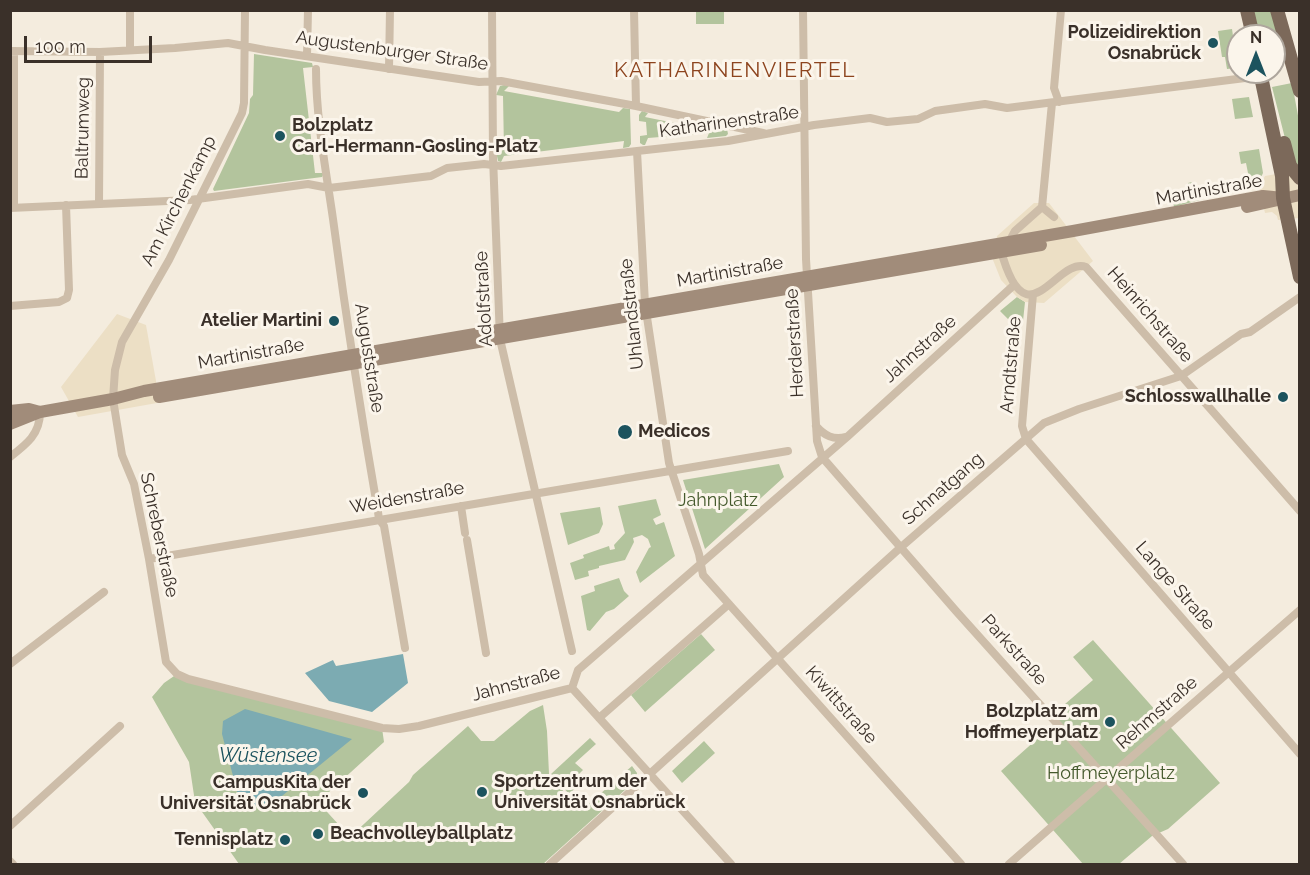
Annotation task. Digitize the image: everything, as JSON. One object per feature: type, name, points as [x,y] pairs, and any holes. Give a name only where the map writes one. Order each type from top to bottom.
[{"type":"main road","points":[[1277,10],[1297,71],[1299,91]]},
{"type":"main road","points":[[1263,84],[1299,277]]},
{"type":"main road","points":[[1265,84],[1277,109],[1287,158],[1299,178]]},
{"type":"main road","name":"Martinistraße","points":[[40,412],[113,399],[141,400],[352,360],[808,281],[1006,243],[1265,204],[1299,195]]},
{"type":"main road","points":[[10,411],[29,409],[40,412]]},
{"type":"main road","points":[[10,424],[40,412]]},
{"type":"street","points":[[130,10],[130,50]]},
{"type":"street","name":"Am Kirchenkamp","points":[[113,399],[116,361],[122,342],[201,198],[242,113],[245,10]]},
{"type":"street","points":[[307,56],[308,10]]},
{"type":"street","points":[[389,69],[390,10]]},
{"type":"street","name":"Adolfstraße","points":[[492,10],[494,165],[500,334],[572,651]]},
{"type":"street","points":[[634,10],[636,106]]},
{"type":"street","name":"Herderstraße","points":[[803,10],[806,259],[817,445],[822,457]]},
{"type":"street","points":[[1033,294],[1026,293],[1014,285],[1006,243],[1042,207],[1055,102],[1054,88],[1061,10]]},
{"type":"street","name":"Augustenburger Straße","points":[[12,51],[100,52],[228,43],[479,82],[501,81],[636,106],[766,134]]},
{"type":"street","points":[[12,51],[12,208]]},
{"type":"street","name":"Baltrumweg","points":[[99,204],[100,52]]},
{"type":"street","name":"Auguststraße","points":[[316,69],[316,91],[352,360],[379,519],[384,526],[405,648]]},
{"type":"street","name":"Katharinenstraße","points":[[12,208],[201,198],[308,184],[328,188],[431,176],[447,168],[484,164],[501,166],[728,141],[870,118],[887,122],[918,119],[935,111],[985,104],[1007,108],[1226,82]]},
{"type":"street","points":[[728,141],[732,133],[729,126]]},
{"type":"street","name":"Uhlandstraße","points":[[638,151],[645,309],[671,471]]},
{"type":"street","points":[[11,306],[59,302],[67,298],[69,290],[66,205]]},
{"type":"street","points":[[1042,207],[1054,217]]},
{"type":"street","name":"Heinrichstraße","points":[[1033,294],[1044,290],[1076,265],[1086,267],[1299,511]]},
{"type":"street","name":"Jahnstraße","points":[[177,674],[188,679],[382,728],[399,729],[572,688],[578,670],[847,437],[1014,285]]},
{"type":"street","name":"Arndtstraße","points":[[1026,439],[1023,426],[1033,294]]},
{"type":"street","name":"Schnatgang","points":[[550,864],[900,548],[1044,423],[1079,409],[1181,376],[1241,334],[1250,332],[1299,297]]},
{"type":"street","name":"Schreberstraße","points":[[113,399],[122,455],[134,484],[150,559],[166,662],[177,674]]},
{"type":"street","points":[[10,457],[33,437],[40,423],[40,412]]},
{"type":"street","points":[[816,426],[823,434],[832,438],[847,437]]},
{"type":"street","name":"Lange Straße","points":[[1026,439],[1299,754]]},
{"type":"street","points":[[700,565],[699,554],[671,471],[788,451]]},
{"type":"street","name":"Parkstraße","points":[[822,457],[900,548],[1183,864]]},
{"type":"street","name":"Weidenstraße","points":[[150,559],[671,471]]},
{"type":"street","points":[[461,506],[486,653]]},
{"type":"street","name":"Kiwittstraße","points":[[700,565],[703,575],[961,864]]},
{"type":"street","points":[[10,664],[104,592]]},
{"type":"street","points":[[599,718],[729,604]]},
{"type":"street","name":"Rehmstraße","points":[[1009,864],[1299,610]]},
{"type":"street","points":[[572,688],[731,864]]},
{"type":"street","points":[[10,826],[120,726]]},
{"type":"green space","points":[[696,11],[724,11],[724,24],[696,24]]},
{"type":"green space","points":[[1252,11],[1272,11],[1276,24],[1255,24]]},
{"type":"green space","points":[[1226,30],[1226,63],[1225,57],[1222,57],[1218,31]]},
{"type":"green space","points":[[254,54],[312,63],[313,67],[303,68],[315,173],[323,173],[323,175],[322,177],[214,191],[249,113],[250,99],[253,95]]},
{"type":"green space","points":[[1292,83],[1299,121],[1299,170],[1290,158],[1272,87]]},
{"type":"green space","points":[[500,86],[509,86],[504,91],[619,112],[623,108],[630,109],[631,144],[623,148],[624,141],[504,156],[501,162],[498,161],[496,151],[504,150],[503,96],[496,95]]},
{"type":"green space","points":[[1249,97],[1253,117],[1235,119],[1232,99]]},
{"type":"green space","points":[[642,111],[648,113],[645,117],[699,128],[704,124],[727,129],[728,134],[707,138],[709,133],[648,138],[643,145],[640,143],[640,136],[647,135],[646,122],[639,121]]},
{"type":"green space","points":[[1259,149],[1263,173],[1258,184],[1234,191],[1232,181],[1249,178],[1246,163],[1241,164],[1239,152]]},
{"type":"green space","points":[[1192,182],[1193,187],[1200,186],[1203,199],[1174,207],[1173,201],[1190,198],[1188,183]]},
{"type":"green space","points":[[1017,297],[1025,302],[1023,321],[1009,320],[1000,311]]},
{"type":"green space","name":"Jahnplatz","points":[[779,464],[784,477],[705,549],[683,480]]},
{"type":"green space","points":[[656,499],[661,515],[653,519],[656,525],[664,522],[675,556],[640,583],[636,572],[651,547],[648,539],[642,535],[633,538],[634,542],[625,560],[599,566],[599,568],[588,571],[589,576],[575,580],[570,563],[584,558],[583,555],[609,546],[610,550],[615,549],[614,545],[625,533],[618,506]]},
{"type":"green space","points":[[600,507],[603,524],[599,533],[568,545],[560,513]]},
{"type":"green space","points":[[619,578],[624,591],[629,596],[614,609],[606,612],[590,631],[587,630],[581,596],[595,591],[594,586]]},
{"type":"green space","points":[[701,634],[715,650],[645,712],[631,695]]},
{"type":"green space","name":"Hoffmeyerplatz","points":[[1093,640],[1220,783],[1168,829],[1152,836],[1119,864],[1083,864],[1001,771],[1063,716],[1058,710],[1093,680],[1073,657]]},
{"type":"green space","points":[[177,674],[382,728],[384,742],[318,802],[350,837],[409,782],[413,775],[468,726],[481,741],[494,741],[530,711],[543,705],[549,774],[575,805],[578,803],[584,808],[632,766],[637,773],[636,780],[543,864],[239,864],[195,802],[189,762],[152,697],[164,683]]},
{"type":"green space","points":[[590,738],[596,744],[575,763],[583,770],[579,774],[584,780],[569,794],[551,774]]},
{"type":"green space","points":[[704,741],[715,753],[682,783],[672,771]]},
{"type":"shaded area","points":[[1299,170],[1299,218],[1278,220],[1272,212],[1265,213],[1259,187],[1265,176]]},
{"type":"shaded area","points":[[1034,203],[1049,203],[1093,261],[1044,303],[1025,302],[1017,297],[1001,280],[993,260],[997,236]]},
{"type":"shaded area","points":[[117,314],[146,325],[156,381],[157,403],[78,417],[61,387]]},
{"type":"water","points":[[403,654],[408,683],[372,712],[329,701],[305,673],[333,660],[336,666]]},
{"type":"water","name":"Wüstensee","points":[[245,709],[352,739],[277,800],[256,806],[238,795],[222,734],[223,721]]},
{"type":"place","name":"Polizeidirektion Osnabrück","points":[[1213,43]]},
{"type":"place","name":"Bolzplatz Carl-Hermann-Gosling-Platz","points":[[280,136]]},
{"type":"place","name":"Atelier Martini","points":[[334,321]]},
{"type":"place","name":"Schlosswallhalle","points":[[1283,397]]},
{"type":"place","name":"Medicos","points":[[625,432]]},
{"type":"place","name":"Bolzplatz am Hoffmeyerplatz","points":[[1110,722]]},
{"type":"place","name":"Sportzentrum der Universität Osnabrück","points":[[482,792]]},
{"type":"place","name":"CampusKita der Universität Osnabrück","points":[[363,793]]},
{"type":"place","name":"Beachvolleyballplatz","points":[[318,834]]},
{"type":"place","name":"Tennisplatz","points":[[285,840]]},
{"type":"district","name":"KATHARINENVIERTEL","points":[[735,71]]}]
